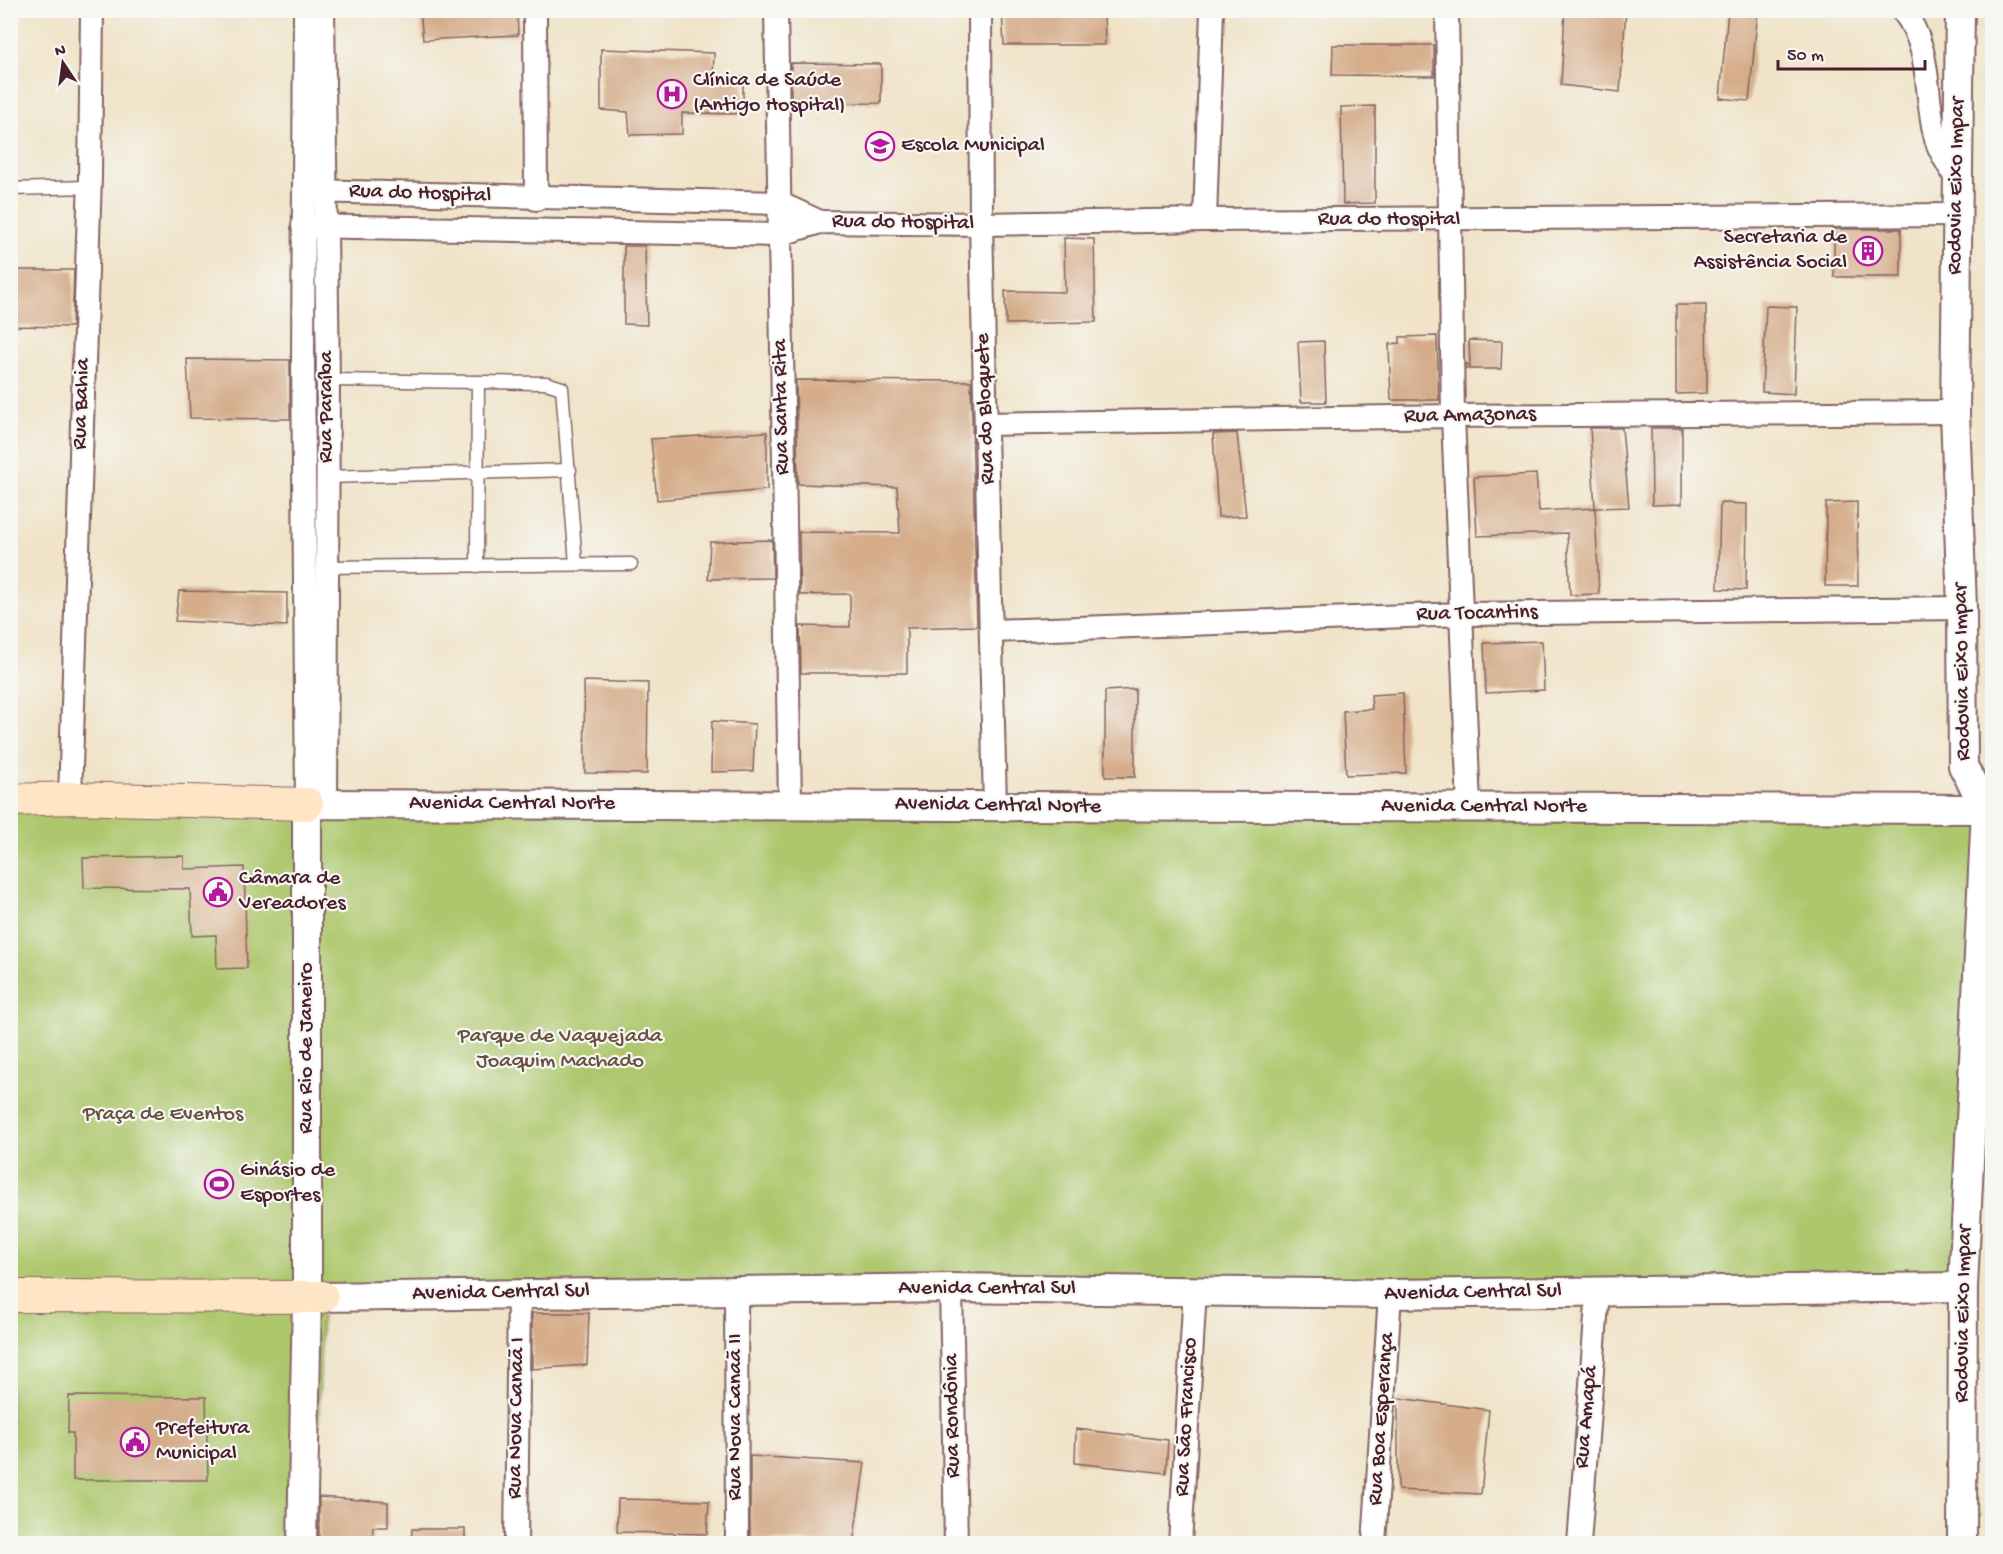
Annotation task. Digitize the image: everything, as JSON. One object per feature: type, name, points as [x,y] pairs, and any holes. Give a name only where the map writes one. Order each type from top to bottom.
[{"type":"main road","name":"Avenida Central Norte","points":[[10,800],[70,798],[316,804]]},
{"type":"main road","name":"Avenida Central Sul","points":[[10,1296],[314,1297]]},
{"type":"street","name":"Rua Bahia","points":[[70,798],[89,187],[92,10]]},
{"type":"street","name":"Rua Paraíba","points":[[305,10],[314,191]]},
{"type":"street","name":"Rua Paraíba","points":[[316,804],[314,191],[323,10]]},
{"type":"street","points":[[535,10],[536,199]]},
{"type":"street","name":"Rua Santa Rita","points":[[776,10],[778,235],[790,803]]},
{"type":"street","name":"Rua do Bloquete","points":[[980,10],[981,224],[993,631],[995,807]]},
{"type":"street","points":[[1205,220],[1212,10]]},
{"type":"street","points":[[1447,10],[1452,220],[1453,416],[1463,614],[1468,807]]},
{"type":"street","points":[[1902,10],[1920,44],[1929,80],[1936,140],[1957,180]]},
{"type":"street","name":"Rodovia Eixo Impar","points":[[1960,10],[1955,412],[1962,608],[1963,766],[1986,808],[1963,1287],[1962,1544]]},
{"type":"street","name":"Rua do Hospital","points":[[314,191],[536,199],[779,203],[820,222]]},
{"type":"street","name":"Rua do Hospital","points":[[314,225],[778,235],[820,222],[981,224],[1205,220],[1957,215]]},
{"type":"street","name":"Rua Paraíba","points":[[314,225],[328,380],[326,477],[315,567]]},
{"type":"street","name":"Rua Amazonas","points":[[986,424],[1453,416],[1955,412]]},
{"type":"street","name":"Rua Tocantins","points":[[993,631],[1463,614],[1962,608]]},
{"type":"street","name":"Avenida Central Norte","points":[[316,804],[790,803],[995,807],[1986,808]]},
{"type":"street","name":"Rua Rio de Janeiro","points":[[315,1544],[316,804]]},
{"type":"street","name":"Avenida Central Sul","points":[[314,1297],[951,1288],[1390,1294],[1963,1287]]},
{"type":"street","name":"Rua Rondônia","points":[[951,1288],[956,1544]]},
{"type":"street","name":"Rua Nova Canaã II","points":[[736,1290],[736,1544]]},
{"type":"street","name":"Rua São Francisco","points":[[1180,1544],[1195,1290]]},
{"type":"street","name":"Rua Amapá","points":[[1579,1544],[1598,1291]]},
{"type":"street","name":"Rua Nova Canaã I","points":[[516,1544],[519,1293]]},
{"type":"street","name":"Rua Boa Esperança","points":[[1374,1544],[1390,1294]]},
{"type":"street","name":"Rua Rio de Janeiro","points":[[302,1544],[314,1297]]},
{"type":"lane","points":[[10,189],[89,187]]},
{"type":"lane","points":[[328,380],[546,383],[562,388],[576,564]]},
{"type":"lane","points":[[477,566],[478,382]]},
{"type":"lane","points":[[326,477],[570,470]]},
{"type":"lane","points":[[315,567],[631,564]]},
{"type":"green space","name":"Parque de Vaquejada Joaquim Machado","points":[[10,804],[1986,809],[1963,1287],[322,1297],[315,1543],[11,1543]]},
{"type":"building","points":[[420,10],[517,10],[518,35],[423,40]]},
{"type":"building","points":[[1002,10],[1104,10],[1105,45],[1004,45]]},
{"type":"building","points":[[1565,10],[1626,10],[1620,92],[1561,85]]},
{"type":"building","points":[[1728,10],[1758,10],[1749,101],[1720,98]]},
{"type":"building","points":[[1333,45],[1434,45],[1434,76],[1332,75]]},
{"type":"building","name":"Clínica de Saúde (Antigo Hospital)","points":[[601,49],[714,53],[713,77],[743,77],[743,114],[682,113],[682,134],[630,135],[628,112],[601,110]]},
{"type":"building","points":[[791,63],[881,64],[881,103],[791,104]]},
{"type":"building","points":[[1375,106],[1375,203],[1343,204],[1341,107]]},
{"type":"building","name":"Secretaria de Assistência Social","points":[[1834,229],[1901,229],[1901,277],[1834,277]]},
{"type":"building","points":[[1064,238],[1094,239],[1096,322],[1006,324],[1005,291],[1065,292]]},
{"type":"building","points":[[624,246],[645,246],[647,325],[624,324]]},
{"type":"building","points":[[10,270],[74,270],[72,327],[10,326]]},
{"type":"building","points":[[1676,305],[1706,305],[1707,393],[1676,394]]},
{"type":"building","points":[[1766,306],[1797,307],[1794,394],[1762,392]]},
{"type":"building","points":[[1437,336],[1439,400],[1391,400],[1389,344],[1400,343],[1400,337]]},
{"type":"building","points":[[1469,340],[1502,341],[1501,369],[1466,369],[1466,363],[1470,367]]},
{"type":"building","points":[[1324,341],[1326,402],[1301,402],[1298,342]]},
{"type":"building","points":[[187,359],[290,360],[290,419],[190,418]]},
{"type":"building","points":[[796,380],[971,381],[977,626],[907,628],[907,673],[801,673],[800,626],[850,627],[850,594],[800,595],[799,532],[900,533],[897,487],[798,484]]},
{"type":"building","points":[[1590,428],[1622,428],[1629,507],[1595,508]]},
{"type":"building","points":[[1651,428],[1682,428],[1682,504],[1652,505]]},
{"type":"building","points":[[767,432],[767,490],[657,500],[651,439]]},
{"type":"building","points":[[1237,433],[1246,516],[1218,517],[1213,434]]},
{"type":"building","points":[[1536,474],[1539,511],[1595,508],[1599,594],[1570,595],[1567,533],[1477,536],[1474,477]]},
{"type":"building","points":[[1857,502],[1858,586],[1825,586],[1826,503]]},
{"type":"building","points":[[1720,503],[1747,504],[1746,590],[1718,589]]},
{"type":"building","points":[[772,540],[773,578],[708,579],[710,542]]},
{"type":"building","points":[[179,591],[287,593],[287,626],[175,621]]},
{"type":"building","points":[[1542,641],[1544,690],[1486,693],[1484,643]]},
{"type":"building","points":[[584,681],[648,683],[647,774],[585,773]]},
{"type":"building","points":[[1135,689],[1135,777],[1105,777],[1105,691]]},
{"type":"building","points":[[1403,693],[1406,773],[1346,775],[1343,711],[1372,709],[1371,695]]},
{"type":"building","points":[[712,721],[755,724],[753,771],[711,772]]},
{"type":"building","points":[[184,856],[184,869],[244,867],[247,968],[217,969],[216,935],[192,936],[190,889],[84,888],[83,858]]},
{"type":"building","points":[[532,1313],[589,1313],[587,1365],[532,1369]]},
{"type":"building","name":"Prefeitura Municipal","points":[[69,1396],[206,1397],[208,1480],[73,1480],[73,1433],[68,1433]]},
{"type":"building","points":[[1398,1398],[1489,1410],[1481,1494],[1398,1490]]},
{"type":"building","points":[[1076,1429],[1168,1440],[1166,1473],[1075,1463]]},
{"type":"building","points":[[750,1456],[865,1463],[853,1544],[750,1540]]},
{"type":"building","points":[[319,1497],[388,1502],[388,1527],[373,1527],[372,1544],[319,1544]]},
{"type":"building","points":[[618,1499],[709,1501],[707,1534],[617,1532]]},
{"type":"building","points":[[412,1529],[465,1529],[465,1544],[411,1544]]},
{"type":"place","name":"Clínica de Saúde (Antigo Hospital)","points":[[672,94]]},
{"type":"place","name":"Escola Municipal","points":[[880,146]]},
{"type":"place","name":"Secretaria de Assistência Social","points":[[1868,251]]},
{"type":"place","name":"Câmara de Vereadores","points":[[218,892]]},
{"type":"place","name":"Ginásio de Esportes","points":[[219,1184]]},
{"type":"place","name":"Prefeitura Municipal","points":[[135,1442]]},
{"type":"park label","name":"Praça de Eventos","points":[[163,1115]]}]
